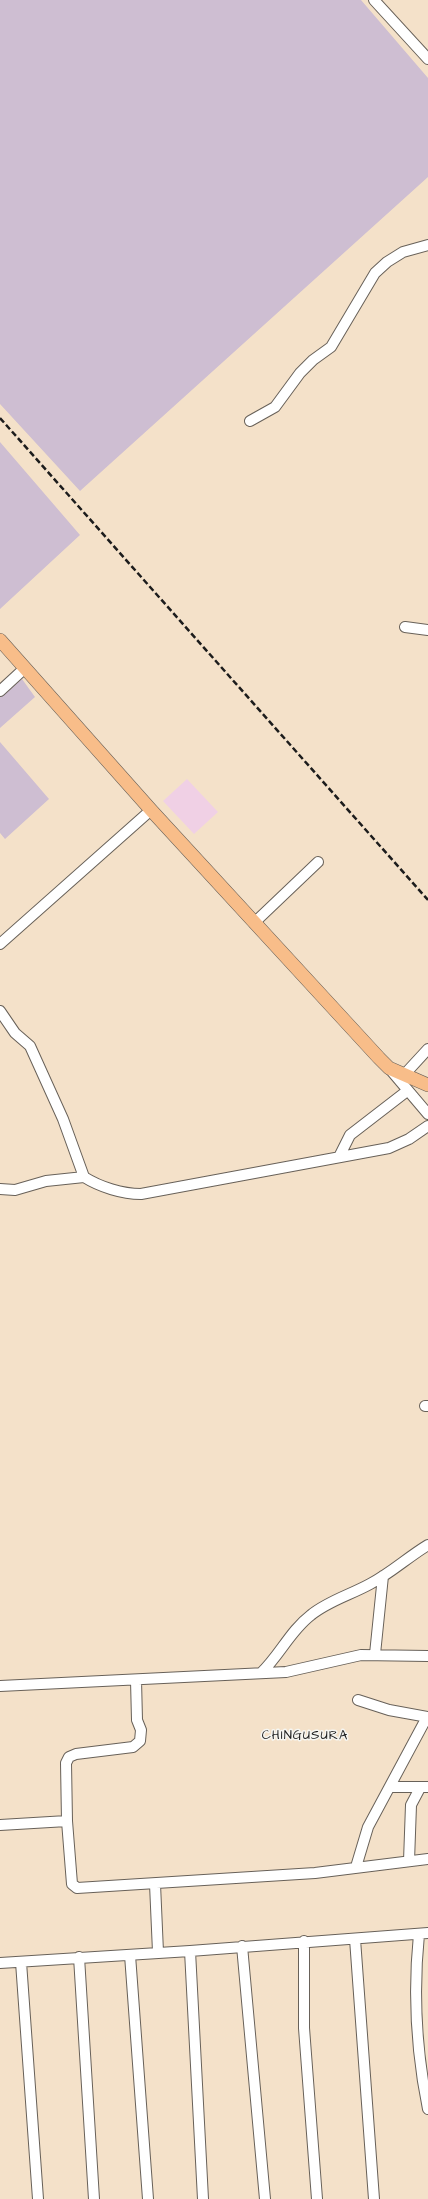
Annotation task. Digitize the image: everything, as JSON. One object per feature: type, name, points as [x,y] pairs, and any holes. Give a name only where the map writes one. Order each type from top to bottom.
[{"type":"main road","points":[[0,640],[151,810],[389,1068],[428,1085]]},
{"type":"street","points":[[374,0],[428,59]]},
{"type":"street","points":[[250,421],[275,407],[300,373],[313,360],[331,347],[375,273],[387,262],[403,252],[428,245]]},
{"type":"street","points":[[405,627],[428,630]]},
{"type":"street","points":[[0,691],[25,668]]},
{"type":"street","points":[[0,944],[151,810]]},
{"type":"street","points":[[254,923],[318,862]]},
{"type":"street","points":[[0,1011],[15,1033],[30,1046],[63,1120],[84,1177]]},
{"type":"street","points":[[404,1075],[428,1049]]},
{"type":"street","points":[[389,1068],[428,1114]]},
{"type":"street","points":[[339,1157],[350,1135],[407,1090]]},
{"type":"street","points":[[0,1190],[15,1190],[46,1182],[84,1177],[106,1187],[132,1194],[142,1194],[389,1148],[409,1139],[428,1126]]},
{"type":"street","points":[[261,1673],[270,1665],[293,1631],[311,1615],[327,1604],[368,1586],[428,1545]]},
{"type":"street","points":[[375,1654],[383,1576]]},
{"type":"street","points":[[0,1686],[136,1680],[298,1670],[339,1659],[375,1654],[428,1656]]},
{"type":"street","points":[[136,1680],[138,1720],[141,1730],[140,1741],[133,1748],[76,1754],[68,1757],[66,1763],[67,1820],[72,1884],[77,1888],[315,1873],[428,1859]]},
{"type":"street","points":[[356,1867],[368,1827],[428,1717],[389,1710],[358,1700]]},
{"type":"street","points":[[390,1787],[424,1788]]},
{"type":"street","points":[[409,1861],[411,1805],[424,1788]]},
{"type":"street","points":[[0,1825],[67,1820]]},
{"type":"street","points":[[155,1884],[158,1952]]},
{"type":"street","points":[[0,1963],[190,1951],[424,1933],[416,1966],[416,2034],[428,2109]]},
{"type":"street","points":[[355,1939],[374,2199]]},
{"type":"street","points":[[304,1942],[304,2028],[317,2199]]},
{"type":"street","points":[[242,1946],[265,2199]]},
{"type":"street","points":[[190,1951],[203,2199]]},
{"type":"street","points":[[130,1955],[148,2199]]},
{"type":"street","points":[[79,1957],[94,2199]]},
{"type":"street","points":[[21,1962],[38,2199]]},
{"type":"shaded area","points":[[0,0],[361,0],[428,78],[428,177],[80,491],[0,404]]},
{"type":"shaded area","points":[[0,442],[80,535],[0,609]]},
{"type":"shaded area","points":[[22,679],[35,697],[0,728],[0,697]]},
{"type":"shaded area","points":[[0,742],[49,799],[5,839],[0,833]]},
{"type":"shaded area","points":[[187,779],[218,812],[194,834],[163,801]]},
{"type":"railway","points":[[0,418],[428,900]]},
{"type":"district","name":"CHINGUSURA","points":[[305,1736]]}]
